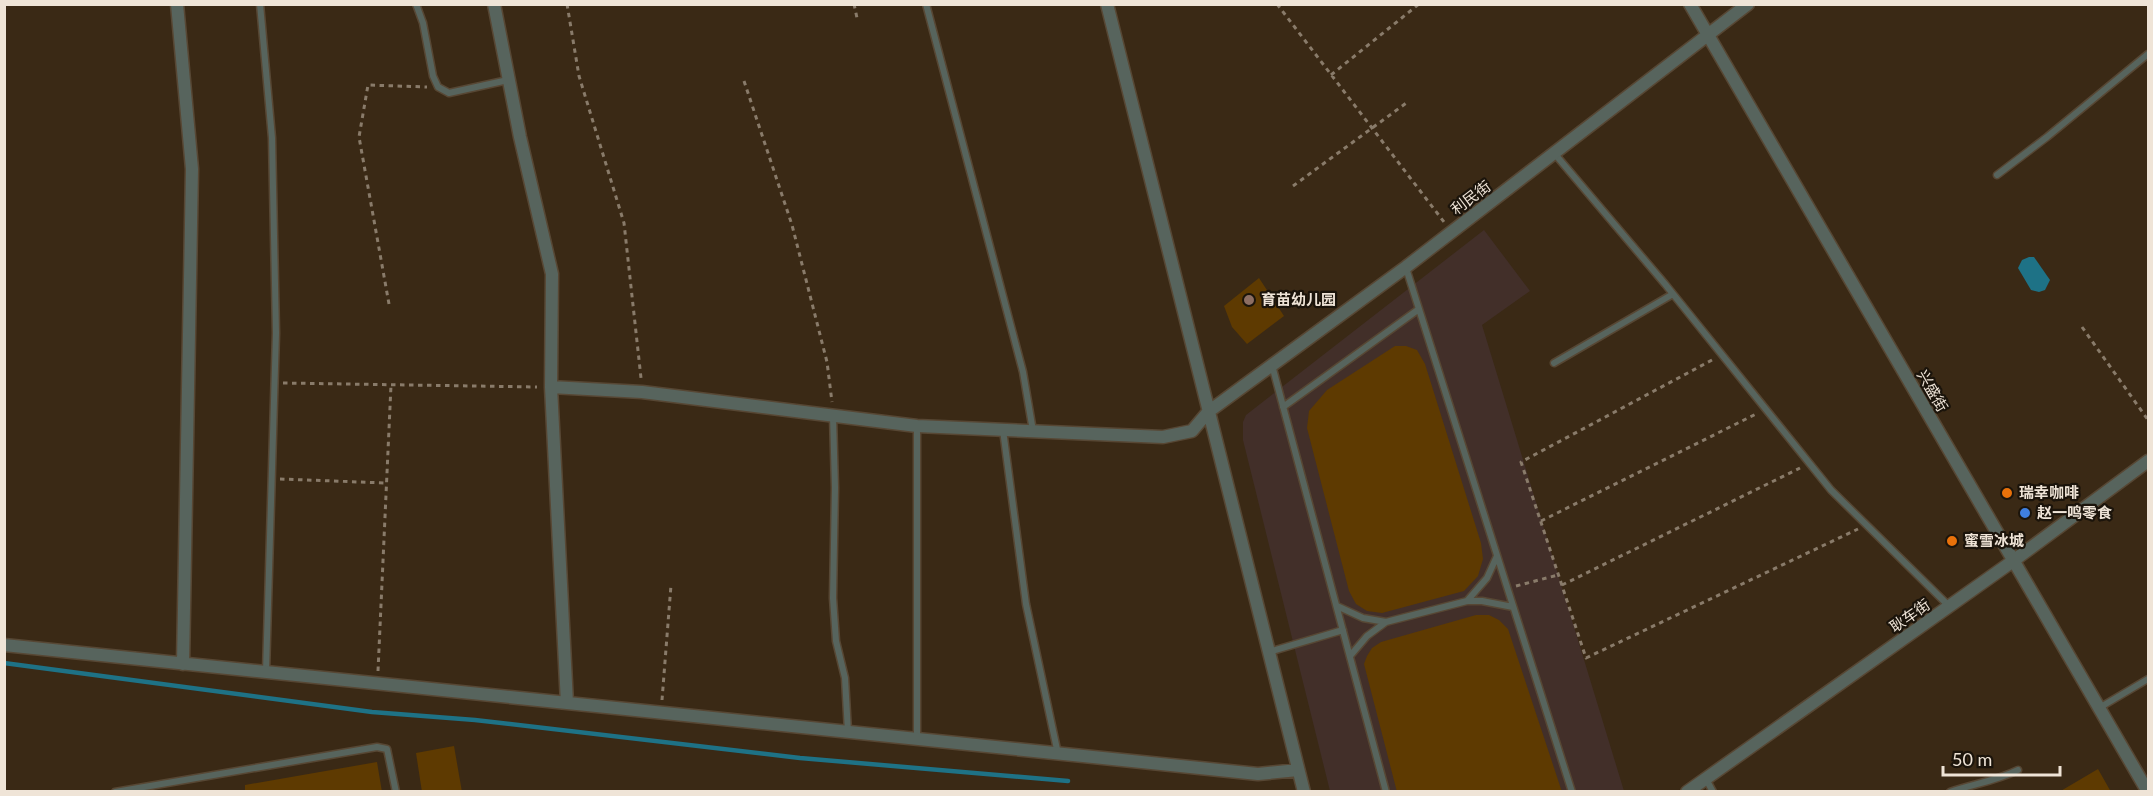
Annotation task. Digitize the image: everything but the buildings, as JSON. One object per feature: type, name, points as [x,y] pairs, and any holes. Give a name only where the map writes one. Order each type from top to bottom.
[{"type":"street","points":[[177,4],[192,169],[183,664]]},
{"type":"street","points":[[494,4],[508,80],[552,274],[551,387],[567,703]]},
{"type":"street","points":[[1107,4],[1304,792]]},
{"type":"street","name":"兴盛街","points":[[1690,4],[2099,708],[2143,772],[2148,792]]},
{"type":"street","name":"利民街","points":[[551,387],[642,392],[917,426],[1163,437],[1192,431],[1208,412],[1406,267],[1748,4]]},
{"type":"street","name":"耿车街","points":[[1687,792],[2013,561],[2148,461]]},
{"type":"street","points":[[4,645],[1258,774],[1298,770]]},
{"type":"lane","points":[[260,4],[272,138],[276,309],[276,383],[266,672]]},
{"type":"lane","points":[[416,4],[423,23],[438,87],[449,93],[508,80]]},
{"type":"lane","points":[[926,4],[1023,372],[1033,432]]},
{"type":"lane","points":[[1997,175],[2148,54]]},
{"type":"lane","points":[[1554,153],[1673,294],[1831,490],[1950,606]]},
{"type":"lane","points":[[1406,267],[1572,792]]},
{"type":"lane","points":[[1554,363],[1673,294]]},
{"type":"lane","points":[[1283,407],[1419,309]]},
{"type":"lane","points":[[1272,365],[1386,792]]},
{"type":"lane","points":[[833,415],[835,488],[832,598],[837,641],[845,678],[848,732]]},
{"type":"lane","points":[[917,426],[917,739]]},
{"type":"lane","points":[[1003,430],[1026,604],[1058,754]]},
{"type":"lane","points":[[1467,601],[1487,578],[1497,556]]},
{"type":"lane","points":[[1350,656],[1367,636],[1386,622],[1467,601],[1482,601],[1513,607]]},
{"type":"lane","points":[[1336,606],[1363,618],[1386,622]]},
{"type":"lane","points":[[1269,652],[1343,630]]},
{"type":"lane","points":[[2099,708],[2148,679]]},
{"type":"lane","points":[[116,792],[377,747],[387,749],[396,792]]},
{"type":"lane","points":[[1950,792],[1968,785],[2002,778],[2018,770]]},
{"type":"lane","points":[[1706,778],[1713,792]]},
{"type":"path","points":[[567,4],[579,76],[624,223],[642,392]]},
{"type":"path","points":[[854,4],[857,18]]},
{"type":"path","points":[[1277,4],[1452,231]]},
{"type":"path","points":[[1331,75],[1419,4]]},
{"type":"path","points":[[744,81],[792,225],[827,362],[833,415]]},
{"type":"path","points":[[389,304],[359,137],[368,86],[438,87]]},
{"type":"path","points":[[1293,186],[1409,101]]},
{"type":"path","points":[[2082,327],[2148,420]]},
{"type":"path","points":[[1722,355],[1521,462],[1586,658],[1867,525]]},
{"type":"path","points":[[276,383],[551,387]]},
{"type":"path","points":[[378,684],[392,385]]},
{"type":"path","points":[[1541,521],[1766,409]]},
{"type":"path","points":[[1562,585],[1810,463]]},
{"type":"path","points":[[273,479],[386,483]]},
{"type":"path","points":[[1507,588],[1558,575]]},
{"type":"path","points":[[661,713],[671,585]]},
{"type":"shaded area","points":[[1484,230],[1530,291],[1482,325],[1624,791],[1330,791],[1243,440],[1243,422],[1246,415]]},
{"type":"water","points":[[2034,257],[2050,280],[2045,290],[2039,292],[2031,290],[2018,268],[2022,260]]},
{"type":"waterway","points":[[4,663],[372,712],[475,720],[800,758],[1068,781]]},
{"type":"place","name":"育苗幼儿园","points":[[1249,300]]},
{"type":"place","name":"瑞幸咖啡","points":[[2007,493]]},
{"type":"place","name":"赵一鸣零食","points":[[2025,513]]},
{"type":"place","name":"蜜雪冰城","points":[[1952,541]]}]
